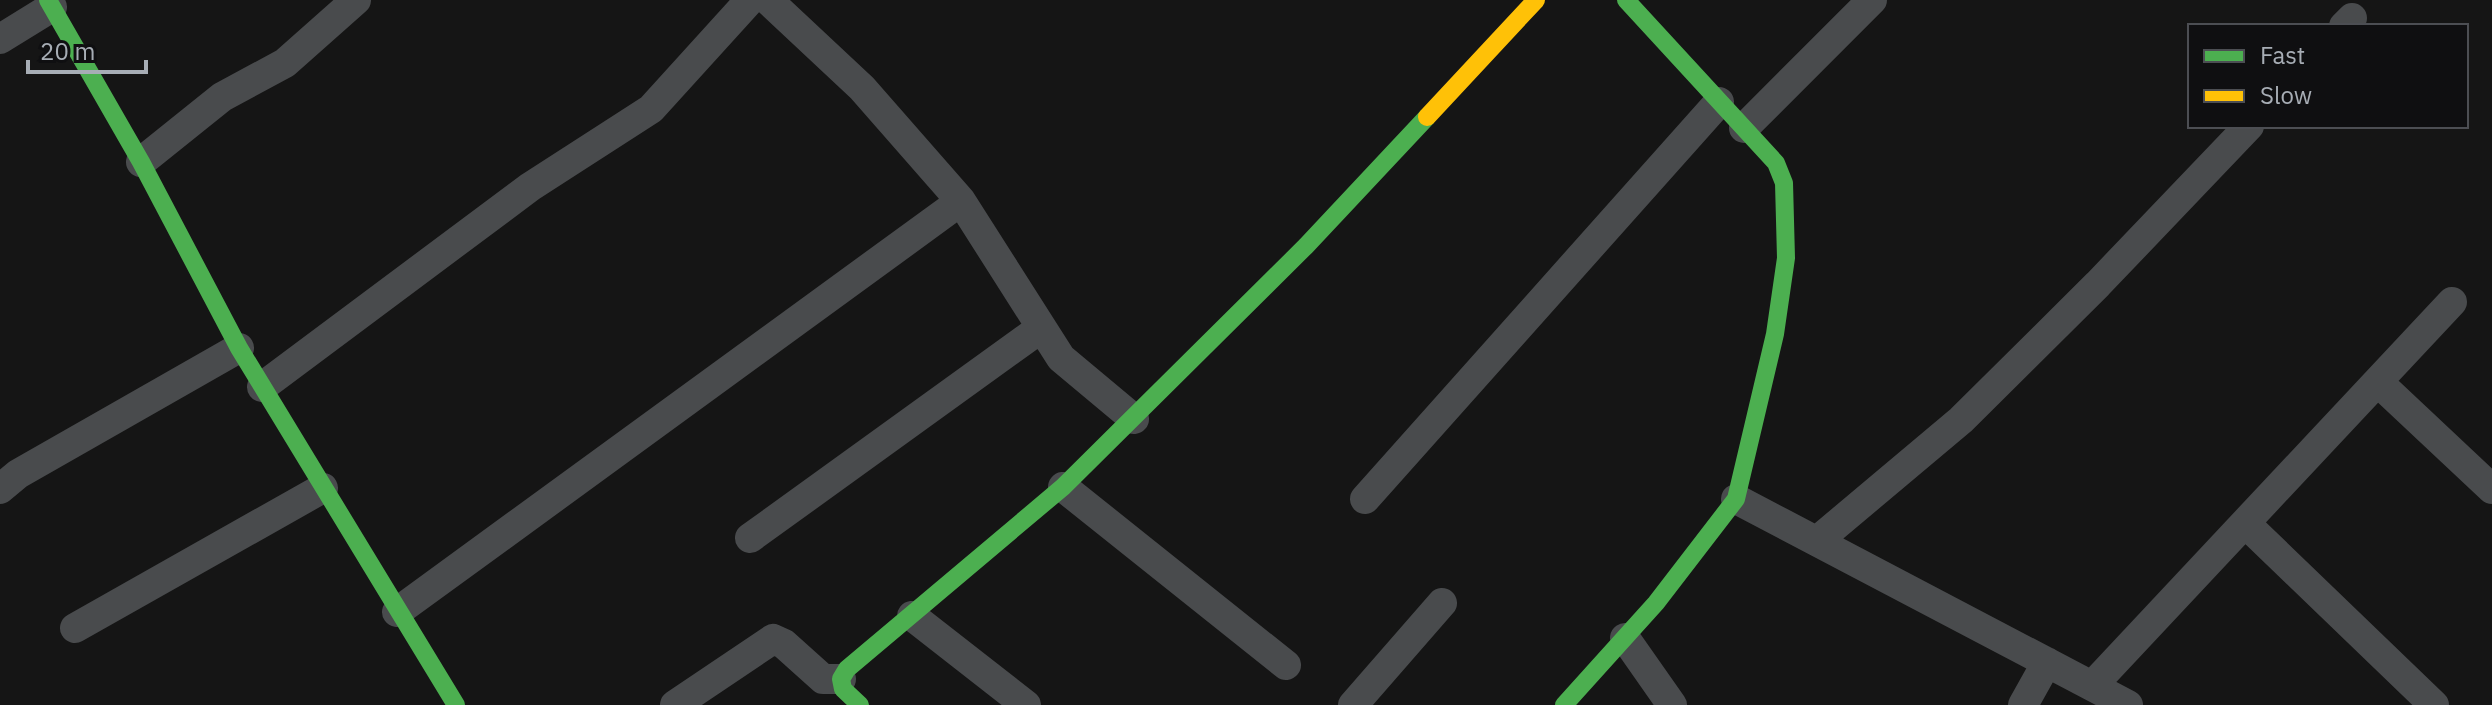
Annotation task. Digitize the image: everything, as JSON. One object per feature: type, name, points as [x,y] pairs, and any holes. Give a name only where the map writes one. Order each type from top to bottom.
[{"type":"street","points":[[141,162],[222,97],[285,63],[356,0]]},
{"type":"street","points":[[262,387],[530,187],[651,109],[750,0]]},
{"type":"street","points":[[768,0],[862,88],[961,201],[1061,358],[1134,419]]},
{"type":"street","points":[[860,705],[843,689],[841,679],[847,669],[1063,487],[1134,419],[1306,246],[1536,0]]},
{"type":"street","points":[[1564,705],[1656,603],[1736,499],[1775,334],[1786,258],[1784,183],[1776,163],[1626,0]]},
{"type":"street","points":[[1744,128],[1872,0]]},
{"type":"street","points":[[0,39],[50,4],[141,162],[239,348],[456,705]]},
{"type":"street","points":[[1365,499],[1719,102]]},
{"type":"street","points":[[1817,541],[1961,420],[2098,284],[2247,128]]},
{"type":"street","points":[[397,612],[961,201]]},
{"type":"street","points":[[2092,686],[2452,302]]},
{"type":"street","points":[[750,538],[1041,328]]},
{"type":"street","points":[[6,471],[239,348]]},
{"type":"street","points":[[2378,382],[2492,489]]},
{"type":"street","points":[[1063,487],[1286,665]]},
{"type":"street","points":[[75,628],[323,488]]},
{"type":"street","points":[[1736,499],[2128,705]]},
{"type":"street","points":[[2245,523],[2434,705]]},
{"type":"street","points":[[1353,705],[1442,603]]},
{"type":"street","points":[[912,616],[1026,705]]},
{"type":"street","points":[[1625,638],[1672,705]]},
{"type":"street","points":[[675,705],[773,639],[784,644],[823,679],[841,679]]},
{"type":"street","points":[[2023,705],[2047,662]]},
{"type":"traffic: fast","points":[[48,0],[141,162],[239,348],[456,705]]},
{"type":"traffic: fast","points":[[1564,705],[1656,603],[1736,499],[1775,334],[1786,258],[1784,183],[1776,163],[1626,0]]},
{"type":"traffic: fast","points":[[860,705],[843,689],[841,679],[847,669],[1063,487],[1306,246],[1427,117]]},
{"type":"traffic: slow","points":[[1427,117],[1536,0]]}]
